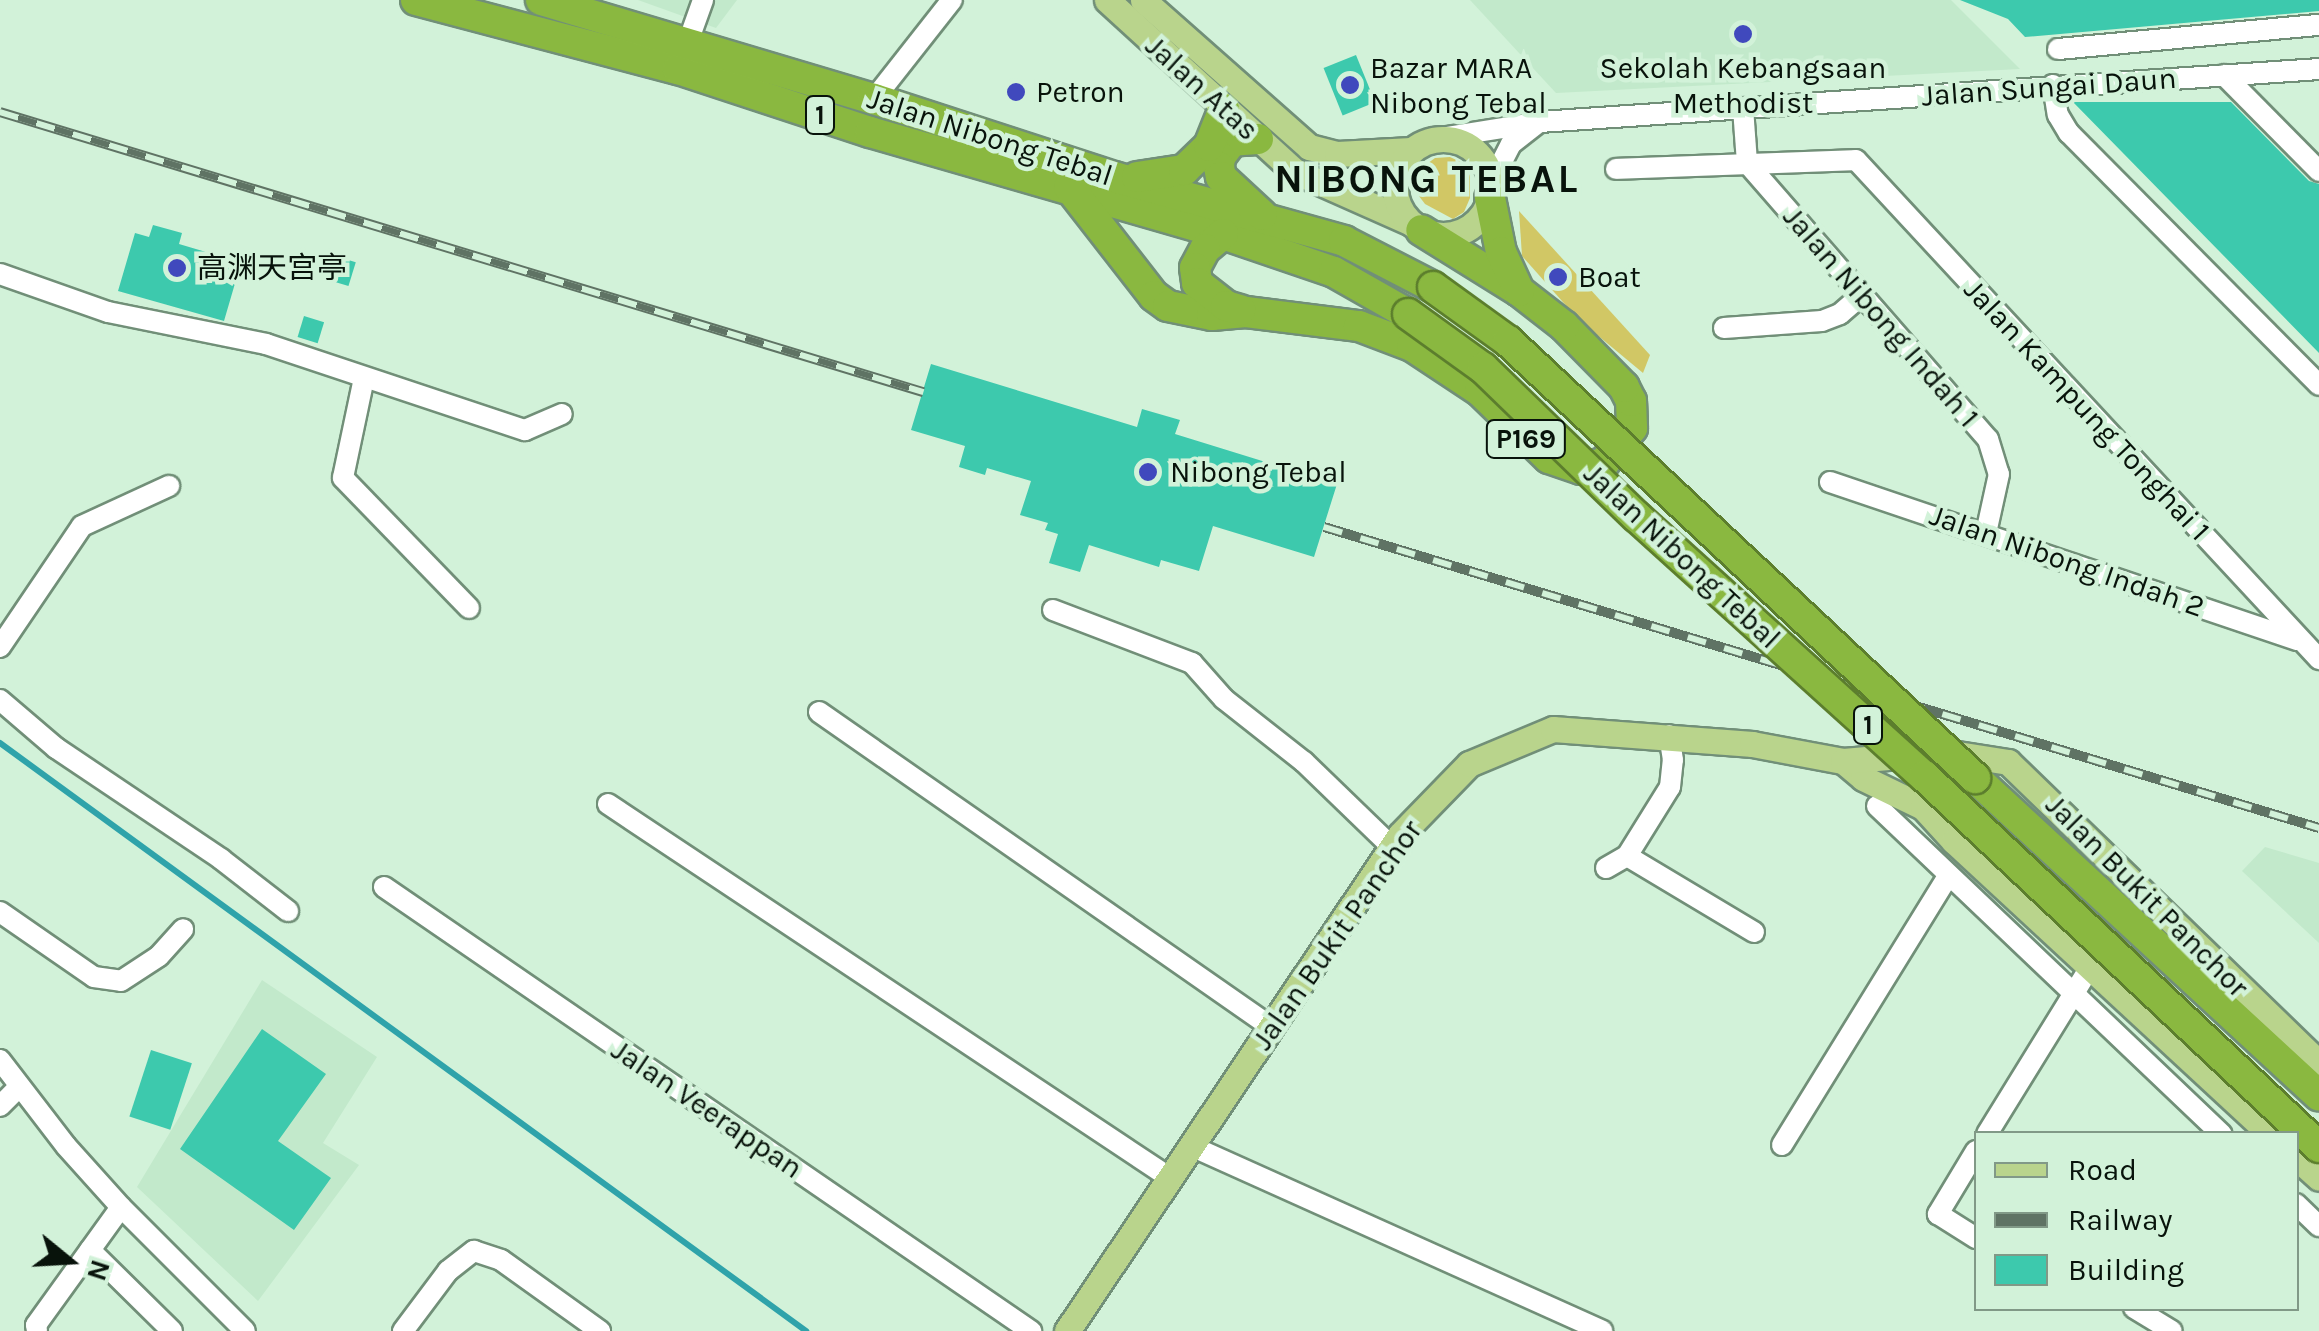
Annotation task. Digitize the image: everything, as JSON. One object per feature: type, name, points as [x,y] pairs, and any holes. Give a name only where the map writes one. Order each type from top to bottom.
[{"type":"highway","name":"Jalan Nibong Tebal","points":[[416,0],[678,69],[870,132],[1223,234],[1334,272],[1408,314],[1483,368],[1637,517],[1924,776],[2319,1147]]},
{"type":"highway","name":"Jalan Nibong Tebal","points":[[541,0],[688,42],[1114,178],[1344,240],[1433,286],[1508,341],[1662,490],[2319,1096]]},
{"type":"highway","points":[[1114,178],[1184,170],[1209,146],[1224,109]]},
{"type":"highway","points":[[1258,139],[1232,142],[1220,157],[1219,167],[1221,177],[1264,218]]},
{"type":"highway","name":"P169","points":[[1069,187],[1154,296],[1168,306],[1212,315],[1246,312]]},
{"type":"highway","points":[[1490,190],[1501,252],[1518,292]]},
{"type":"highway","name":"Jalan Atas","points":[[1246,312],[1359,326],[1412,346],[1480,391],[1549,458],[1582,469],[1604,463],[1632,428],[1631,402],[1624,387],[1564,326],[1415,226]]},
{"type":"highway","points":[[1223,234],[1206,249],[1195,268],[1196,283],[1226,306],[1246,312]]},
{"type":"main road","name":"Jalan Atas","points":[[1107,0],[1294,171],[1415,226]]},
{"type":"main road","name":"Jalan Atas","points":[[1143,0],[1308,147],[1337,154],[1411,150]]},
{"type":"main road","points":[[1440,138],[1455,140],[1480,155],[1490,190],[1484,212],[1463,231],[1449,235],[1415,226],[1400,209],[1395,178],[1411,150],[1440,138]]},
{"type":"main road","name":"Jalan Bukit Panchor","points":[[1067,1331],[1392,847],[1469,764],[1552,729],[1752,744],[1843,761],[1945,752],[2008,762],[2319,1063]]},
{"type":"main road","points":[[1923,807],[1925,776],[1945,752]]},
{"type":"main road","name":"Jalan Bukit Panchor","points":[[1843,761],[1863,778],[1923,807],[1954,841],[2267,1131]]},
{"type":"main road","points":[[2299,1161],[2319,1178]]},
{"type":"street","points":[[688,42],[703,0]]},
{"type":"street","points":[[874,100],[952,0]]},
{"type":"street","name":"Jalan Sungai Daun","points":[[2058,48],[2319,25]]},
{"type":"street","name":"Jalan Sungai Daun","points":[[1440,138],[1540,122],[2319,70]]},
{"type":"street","points":[[2224,75],[2319,171]]},
{"type":"street","points":[[2054,85],[2058,115],[2069,133],[2319,385]]},
{"type":"street","points":[[1616,170],[1747,163],[1744,108]]},
{"type":"street","points":[[1490,190],[1511,144],[1540,122]]},
{"type":"street","name":"Jalan Kampung Tonghai 1","points":[[1747,163],[1856,160],[2319,659]]},
{"type":"street","name":"Jalan Nibong Indah 1","points":[[1747,163],[1988,440],[2000,474],[1986,533]]},
{"type":"street","points":[[0,274],[108,312],[266,344],[525,430],[562,414]]},
{"type":"street","points":[[1724,328],[1822,321],[1840,314],[1860,296]]},
{"type":"street","points":[[364,378],[343,478],[469,608]]},
{"type":"street","name":"Jalan Nibong Indah 2","points":[[1830,482],[2304,643]]},
{"type":"street","points":[[0,647],[82,526],[169,486]]},
{"type":"street","points":[[1053,610],[1192,663],[1224,698],[1304,762],[1392,847]]},
{"type":"street","points":[[0,700],[56,748],[288,911]]},
{"type":"street","points":[[818,712],[1272,1027]]},
{"type":"street","points":[[1606,868],[1628,856],[1670,787],[1674,760],[1670,736]]},
{"type":"street","points":[[608,804],[1170,1178]]},
{"type":"street","points":[[1877,806],[2219,1131]]},
{"type":"street","points":[[1628,856],[1754,932]]},
{"type":"street","points":[[1782,1145],[1949,874]]},
{"type":"street","name":"Jalan Veerappan","points":[[384,887],[1031,1331]]},
{"type":"street","points":[[0,912],[94,977],[121,981],[159,956],[182,929]]},
{"type":"street","points":[[1989,1131],[2090,967]]},
{"type":"street","points":[[0,1060],[120,1207],[245,1331]]},
{"type":"street","points":[[0,1106],[19,1087]]},
{"type":"street","points":[[1192,1146],[1602,1331]]},
{"type":"street","points":[[1974,1154],[1938,1214],[1974,1237]]},
{"type":"street","points":[[37,1331],[36,1325],[120,1207]]},
{"type":"street","points":[[2299,1207],[2319,1226]]},
{"type":"street","points":[[90,1250],[172,1331]]},
{"type":"street","points":[[403,1331],[448,1271],[474,1251],[501,1260],[600,1331]]},
{"type":"street","points":[[2139,1311],[2172,1331]]},
{"type":"shaded area","points":[[638,0],[737,0],[716,28]]},
{"type":"shaded area","name":"Sekolah Kebangsaan Methodist","points":[[1470,0],[1951,0],[2020,69],[1556,93]]},
{"type":"shaded area","points":[[1450,157],[1467,165],[1470,177],[1470,198],[1464,212],[1453,219],[1425,204],[1406,179],[1435,158]]},
{"type":"shaded area","points":[[1519,211],[1650,355],[1643,373],[1578,319],[1522,256]]},
{"type":"shaded area","points":[[2265,847],[2319,863],[2319,943],[2242,871]]},
{"type":"shaded area","points":[[262,980],[377,1057],[323,1143],[359,1165],[258,1301],[137,1187]]},
{"type":"building","points":[[1960,0],[2319,0],[2319,11],[2025,37],[2008,19]]},
{"type":"building","name":"Bazar MARA Nibong Tebal","points":[[1356,55],[1375,102],[1343,115],[1324,68]]},
{"type":"building","points":[[2073,102],[2231,102],[2309,181],[2319,184],[2319,353]]},
{"type":"building","name":"高渊天宫亭","points":[[153,225],[182,233],[179,244],[233,260],[228,277],[236,280],[224,321],[118,291],[135,233],[149,237]]},
{"type":"building","points":[[329,254],[356,262],[348,286],[322,278]]},
{"type":"building","points":[[304,316],[324,322],[318,343],[298,337]]},
{"type":"building","name":"Nibong Tebal","points":[[931,364],[1137,427],[1142,409],[1180,420],[1175,434],[1337,484],[1314,557],[1213,526],[1199,571],[1161,560],[1159,567],[1089,545],[1080,572],[1049,563],[1058,534],[1045,530],[1048,523],[1020,515],[1031,481],[987,468],[985,475],[959,467],[965,446],[911,430]]},
{"type":"building","points":[[262,1029],[326,1074],[278,1141],[331,1178],[294,1230],[180,1149]]},
{"type":"building","points":[[151,1050],[192,1063],[170,1130],[129,1117]]},
{"type":"waterway","points":[[0,743],[806,1331]]},
{"type":"railway","points":[[0,112],[923,392]]},
{"type":"railway","points":[[1324,527],[2319,828]]},
{"type":"place","name":"Sekolah Kebangsaan Methodist","points":[[1743,34]]},
{"type":"place","name":"Bazar MARA Nibong Tebal","points":[[1350,85]]},
{"type":"place","name":"Petron","points":[[1016,92]]},
{"type":"place","name":"高渊天宫亭","points":[[177,268]]},
{"type":"place","name":"Boat","points":[[1558,277]]},
{"type":"place","name":"Nibong Tebal","points":[[1148,472]]},
{"type":"district","name":"NIBONG TEBAL","points":[[1427,179]]}]
